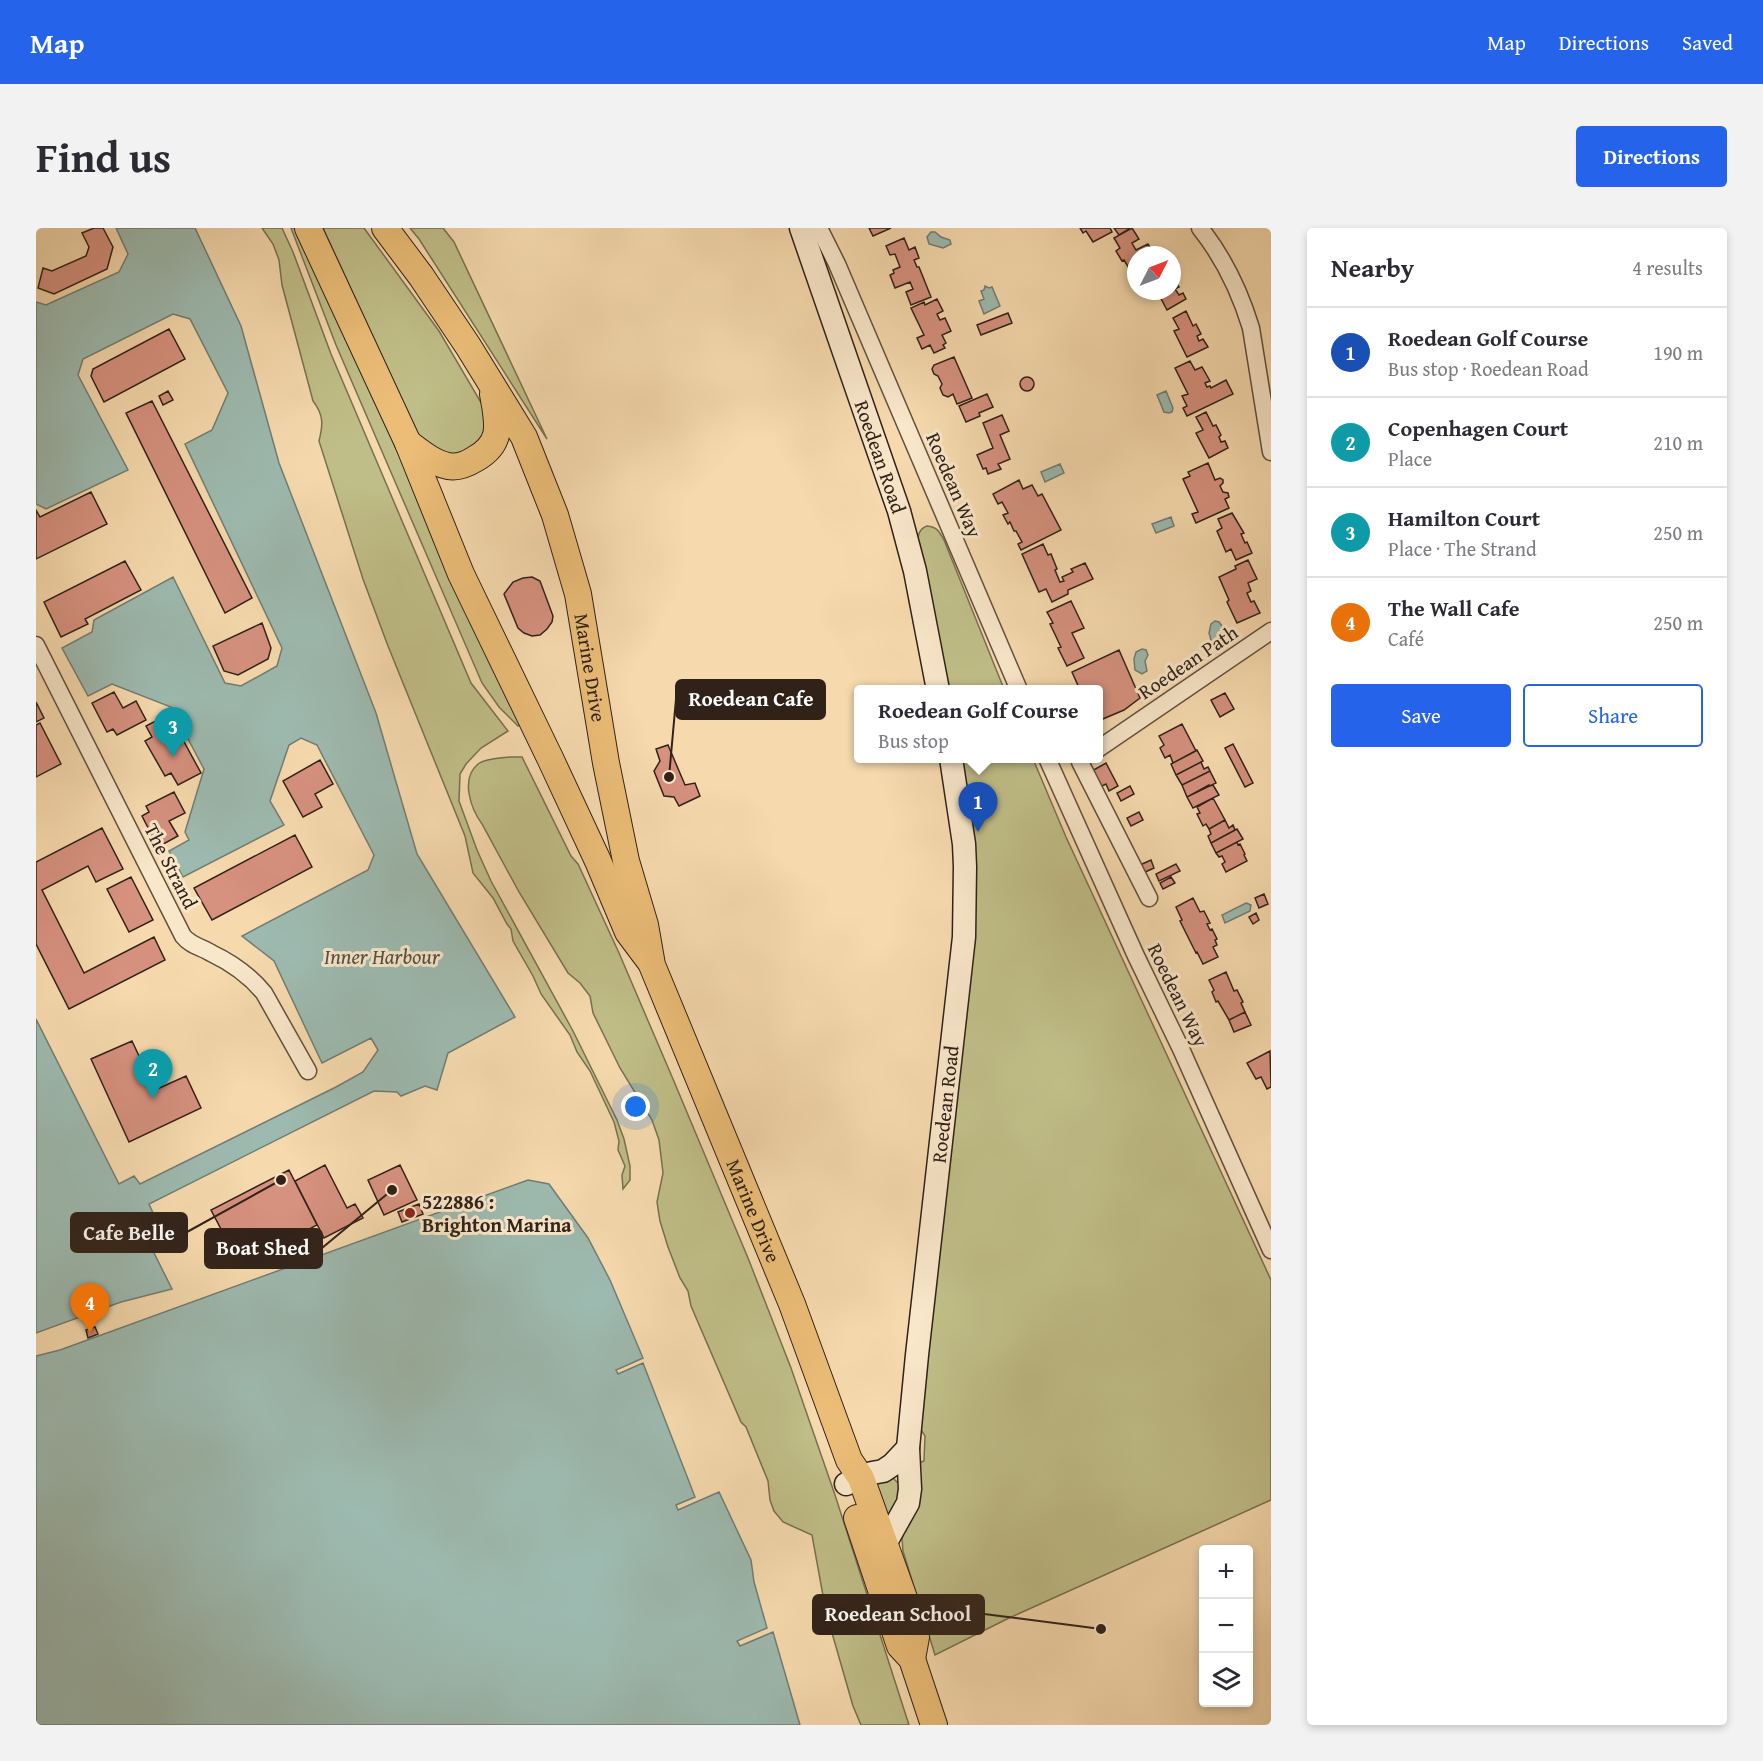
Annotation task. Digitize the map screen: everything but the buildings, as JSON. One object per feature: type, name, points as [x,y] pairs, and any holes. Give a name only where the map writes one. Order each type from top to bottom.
[{"type":"main road","name":"Marine Drive","points":[[308,228],[408,443],[461,574],[594,851],[628,932],[652,965]]},
{"type":"main road","name":"Marine Drive","points":[[386,228],[421,276],[491,382],[524,437],[555,515],[575,583],[606,763],[626,861],[645,925],[652,965],[792,1304],[852,1474],[900,1646],[912,1659],[934,1725]]},
{"type":"main road","name":"Roedean Road","points":[[802,228],[899,511],[917,581],[937,685]]},
{"type":"main road","name":"Marine Drive","points":[[408,443],[433,461],[447,466],[468,463],[480,456],[490,448],[497,435],[498,422],[491,382]]},
{"type":"main road","name":"Roedean Road","points":[[885,1544],[908,1503],[910,1489],[908,1448],[964,937],[964,844],[952,763]]},
{"type":"main road","points":[[852,1474],[883,1471],[908,1448]]},
{"type":"main road","name":"Marine Drive","points":[[852,1474],[885,1544],[916,1637],[912,1659]]},
{"type":"street","name":"Roedean Way","points":[[819,228],[1016,685]]},
{"type":"street","points":[[1200,228],[1221,257],[1248,316],[1271,452]]},
{"type":"street","points":[[828,306],[851,298]]},
{"type":"street","name":"Roedean Path","points":[[1103,746],[1271,631]]},
{"type":"street","name":"The Strand","points":[[36,645],[183,936],[191,944],[221,958],[256,984],[264,993],[308,1071]]},
{"type":"street","name":"Roedean Way","points":[[1049,763],[1271,1250]]},
{"type":"street","points":[[1055,776],[1077,763]]},
{"type":"street","points":[[1083,763],[1149,898]]},
{"type":"shaded area","points":[[262,228],[282,228],[331,354],[471,683],[508,731],[481,748],[466,764],[460,774],[459,801],[491,881],[573,1031],[617,1120],[630,1166],[630,1180],[623,1189],[622,1175],[625,1166],[618,1150],[619,1141],[614,1122],[590,1071],[577,1052],[570,1035],[541,994],[513,941],[511,929],[493,898],[473,873],[465,836],[363,579],[319,441],[321,416],[313,401],[282,285],[279,260],[273,244]]},
{"type":"shaded area","points":[[291,228],[303,228],[522,723],[518,726],[499,707],[482,683],[336,345]]},
{"type":"shaded area","points":[[323,228],[364,228],[439,331],[486,411],[488,420],[478,448],[448,459],[421,441]]},
{"type":"shaded area","points":[[410,228],[443,228],[454,242],[547,439],[419,239]]},
{"type":"shaded area","points":[[924,527],[933,527],[944,540],[1002,685],[946,685],[917,545],[918,536]]},
{"type":"shaded area","points":[[522,757],[571,856],[578,864],[619,953],[748,1258],[791,1368],[835,1495],[909,1725],[861,1725],[853,1706],[826,1612],[812,1535],[783,1522],[774,1511],[768,1481],[691,1306],[688,1291],[680,1278],[668,1247],[657,1202],[663,1173],[659,1140],[652,1120],[620,1068],[593,1013],[590,996],[568,973],[519,892],[474,810],[468,786],[473,770],[485,761]]},
{"type":"shaded area","points":[[959,763],[1035,763],[1066,837],[1271,1280],[1271,1500],[1007,1619],[935,1655],[903,1551],[902,1539],[919,1463],[924,1461],[925,1436],[920,1428],[944,1195]]},
{"type":"shaded area","points":[[892,1477],[900,1485],[900,1496],[885,1521],[874,1486],[877,1480]]},
{"type":"water","name":"Inner Harbour","points":[[116,228],[195,228],[241,326],[279,463],[376,713],[417,854],[515,1017],[448,1053],[437,1090],[425,1086],[401,1096],[397,1092],[374,1091],[149,1204],[153,1213],[138,1221],[172,1289],[121,1302],[36,1333],[36,1019],[119,1184],[134,1176],[140,1184],[336,1087],[363,1072],[378,1050],[371,1038],[322,1063],[274,961],[242,936],[368,870],[374,855],[317,745],[301,738],[289,745],[270,801],[284,825],[183,877],[169,851],[189,840],[185,832],[204,769],[171,707],[112,684],[88,696],[62,648],[92,632],[94,620],[173,577],[225,683],[241,686],[277,666],[282,648],[185,444],[212,430],[228,393],[190,319],[173,314],[83,359],[78,375],[128,470],[46,509],[36,504],[36,302],[46,305],[119,272],[128,254]]},
{"type":"water","points":[[931,232],[950,240],[951,244],[943,248],[929,244],[927,237]]},
{"type":"water","points":[[985,286],[992,287],[1000,306],[984,314],[979,301],[984,299],[981,291]]},
{"type":"water","points":[[1166,391],[1173,408],[1169,413],[1164,412],[1157,395]]},
{"type":"water","points":[[1060,464],[1064,473],[1045,482],[1041,472]]},
{"type":"water","points":[[1171,517],[1174,526],[1156,533],[1152,524]]},
{"type":"water","points":[[1215,621],[1222,626],[1221,639],[1217,643],[1211,640],[1209,633],[1211,624]]},
{"type":"water","points":[[1146,650],[1148,655],[1145,661],[1147,671],[1142,674],[1135,670],[1134,659],[1136,652]]},
{"type":"water","points":[[1246,903],[1251,905],[1250,911],[1225,923],[1222,915]]},
{"type":"water","points":[[528,1180],[549,1184],[588,1238],[610,1280],[643,1358],[616,1370],[618,1374],[643,1363],[695,1497],[676,1505],[678,1510],[719,1492],[751,1560],[754,1582],[767,1628],[737,1641],[740,1646],[773,1632],[800,1725],[36,1725],[36,1356],[60,1350]]},
{"type":"place","name":"Hamilton Court","points":[[173,757]]},
{"type":"place","name":"Roedean Cafe","points":[[669,777]]},
{"type":"place","name":"Roedean Golf Course","points":[[978,832]]},
{"type":"place","name":"Copenhagen Court","points":[[153,1099]]},
{"type":"place","name":"Cafe Belle","points":[[281,1180]]},
{"type":"place","name":"Boat Shed","points":[[392,1190]]},
{"type":"place","name":"522886 : Brighton Marina","points":[[410,1213]]},
{"type":"place","name":"The Wall Cafe","points":[[90,1333]]},
{"type":"place","name":"Roedean School","points":[[1101,1629]]}]
